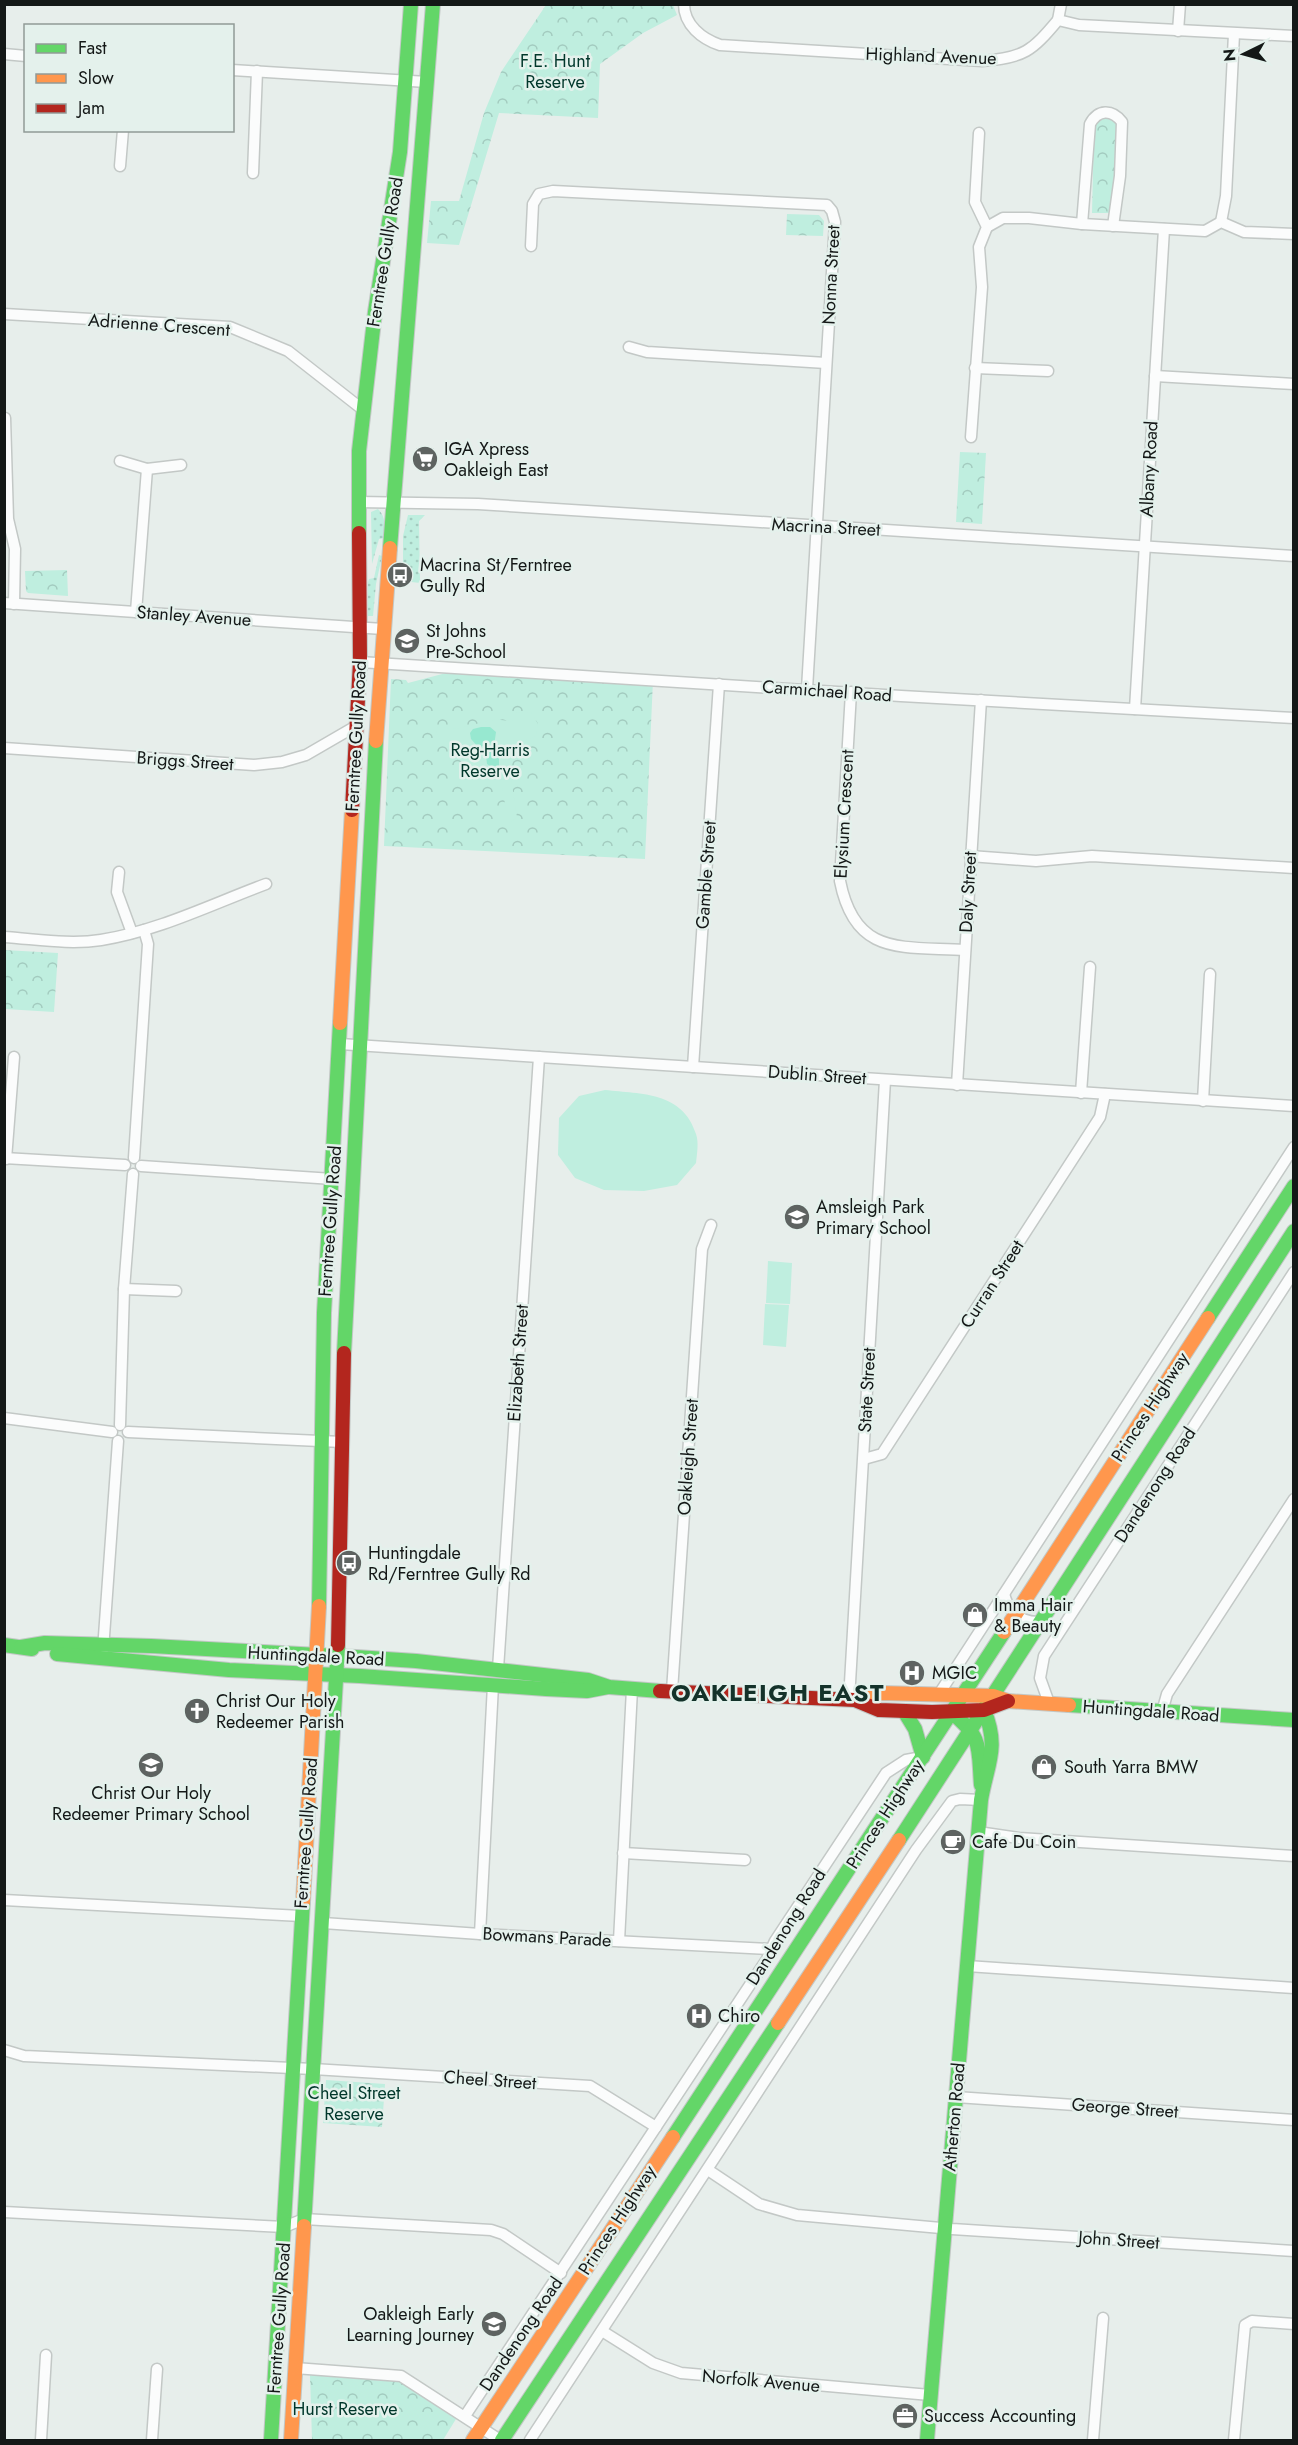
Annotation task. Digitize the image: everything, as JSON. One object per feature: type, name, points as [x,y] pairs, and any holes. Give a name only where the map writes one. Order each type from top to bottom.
[{"type":"main road","name":"Ferntree Gully Road","points":[[271,2440],[316,1675],[324,1313],[360,662],[358,502],[362,409],[400,152],[411,4]]},
{"type":"main road","name":"Ferntree Gully Road","points":[[291,2440],[324,1923],[338,1657],[345,1309],[380,663],[393,502],[402,427],[433,4]]},
{"type":"main road","name":"Princes Highway","points":[[473,2440],[923,1757],[1293,1186]]},
{"type":"main road","name":"Princes Highway","points":[[501,2440],[972,1730],[1293,1232]]},
{"type":"main road","name":"Huntingdale Road","points":[[4,1645],[21,1647],[45,1643],[228,1670],[587,1691],[609,1687]]},
{"type":"main road","name":"Huntingdale Road","points":[[103,1652],[316,1656],[416,1661],[588,1680],[609,1687],[632,1689],[852,1700],[880,1693],[993,1696],[1008,1701],[1293,1720]]},
{"type":"main road","name":"Huntingdale Road","points":[[852,1700],[879,1710],[951,1712],[984,1710],[1008,1701]]},
{"type":"main road","name":"Atherton Road","points":[[981,1797],[989,1772],[992,1752],[991,1730],[984,1710]]},
{"type":"main road","points":[[904,1711],[915,1729],[923,1757]]},
{"type":"main road","points":[[951,1712],[972,1730]]},
{"type":"main road","name":"Atherton Road","points":[[927,2440],[981,1797],[979,1752],[972,1730]]},
{"type":"street","name":"Highland Avenue","points":[[684,4],[684,12],[693,29],[708,42],[720,45],[982,61],[1017,57],[1038,44],[1058,20]]},
{"type":"street","points":[[1061,4],[1058,20],[1079,25],[1293,36]]},
{"type":"street","points":[[1178,31],[1179,4]]},
{"type":"street","points":[[971,437],[982,287],[979,248],[987,227],[1003,218],[1029,218],[1082,224],[1205,231],[1221,222],[1226,196],[1234,34]]},
{"type":"street","points":[[4,54],[24,56]]},
{"type":"street","points":[[234,70],[427,82]]},
{"type":"street","points":[[253,173],[257,71]]},
{"type":"street","points":[[1082,224],[1090,124],[1095,115],[1101,112],[1117,117],[1122,122],[1120,176],[1113,226]]},
{"type":"street","points":[[120,166],[123,132]]},
{"type":"street","points":[[979,133],[975,202],[987,227]]},
{"type":"street","name":"Nonna Street","points":[[531,246],[533,204],[539,194],[553,191],[827,205],[832,211],[835,222],[807,689]]},
{"type":"street","points":[[1221,222],[1244,232],[1293,234]]},
{"type":"street","name":"Albany Road","points":[[1135,709],[1164,230]]},
{"type":"street","name":"Adrienne Crescent","points":[[4,314],[230,327],[288,351],[362,409]]},
{"type":"street","points":[[629,347],[647,352],[826,363]]},
{"type":"street","points":[[975,368],[1048,371]]},
{"type":"street","points":[[1155,376],[1293,384]]},
{"type":"street","points":[[7,418],[8,519],[15,549],[9,604]]},
{"type":"street","points":[[120,461],[147,469],[181,465]]},
{"type":"street","points":[[136,612],[147,469]]},
{"type":"street","name":"Macrina Street","points":[[358,502],[478,504],[1293,556]]},
{"type":"street","name":"Stanley Avenue","points":[[9,604],[383,629]]},
{"type":"street","name":"Carmichael Road","points":[[360,662],[1293,718]]},
{"type":"street","name":"Gamble Street","points":[[693,1067],[719,684]]},
{"type":"street","name":"Elysium Crescent","points":[[851,692],[840,881],[844,903],[854,922],[866,934],[886,945],[965,950]]},
{"type":"street","name":"Daly Street","points":[[957,1084],[981,700]]},
{"type":"street","name":"Briggs Street","points":[[4,748],[254,765],[282,762],[306,755],[356,726]]},
{"type":"street","points":[[970,856],[1036,861],[1092,856],[1293,868]]},
{"type":"street","points":[[119,872],[117,892],[132,933]]},
{"type":"street","points":[[4,937],[79,942],[132,933],[266,884]]},
{"type":"street","points":[[103,1652],[120,1432],[124,1289],[136,1166],[148,944],[144,930]]},
{"type":"street","points":[[1081,1093],[1090,967]]},
{"type":"street","points":[[1203,1101],[1210,974]]},
{"type":"street","name":"Dublin Street","points":[[340,1044],[1293,1106]]},
{"type":"street","points":[[14,1057],[5,1159],[125,1166],[128,1172],[136,1166],[333,1179]]},
{"type":"street","name":"Elizabeth Street","points":[[498,1669],[539,1057]]},
{"type":"street","name":"State Street","points":[[852,1700],[885,1080]]},
{"type":"street","name":"Curran Street","points":[[864,1459],[882,1454],[1100,1117],[1105,1094]]},
{"type":"street","points":[[939,1694],[1293,1146]]},
{"type":"street","name":"Oakleigh Street","points":[[672,1691],[702,1250],[711,1225]]},
{"type":"street","name":"Dandenong Road","points":[[1049,1703],[1041,1682],[1040,1669],[1044,1656],[1293,1272]]},
{"type":"street","points":[[1207,1281],[1224,1293]]},
{"type":"street","points":[[124,1289],[176,1291]]},
{"type":"street","points":[[4,1418],[120,1432],[342,1442]]},
{"type":"street","points":[[1162,1712],[1167,1694],[1293,1499]]},
{"type":"street","points":[[1004,1594],[1008,1608],[1014,1614],[1028,1621],[1041,1622]]},
{"type":"street","points":[[480,1934],[493,1685]]},
{"type":"street","points":[[618,1941],[632,1689]]},
{"type":"street","name":"Dandenong Road","points":[[465,2416],[767,1959],[771,1949],[886,1773],[906,1760],[923,1757]]},
{"type":"street","points":[[530,2440],[916,1850],[952,1801],[981,1797]]},
{"type":"street","points":[[913,1819],[916,1850]]},
{"type":"street","points":[[978,1835],[1293,1856]]},
{"type":"street","points":[[623,1853],[745,1860]]},
{"type":"street","points":[[4,1900],[301,1916]]},
{"type":"street","name":"Bowmans Parade","points":[[324,1923],[480,1934],[771,1949]]},
{"type":"street","points":[[967,1966],[1293,1988]]},
{"type":"street","name":"Cheel Street","points":[[4,2050],[24,2056],[294,2070],[313,2069],[590,2086],[656,2127]]},
{"type":"street","name":"George Street","points":[[956,2097],[1293,2120]]},
{"type":"street","name":"John Street","points":[[708,2170],[750,2199],[788,2214],[945,2228],[1293,2251]]},
{"type":"street","points":[[4,2212],[284,2227],[304,2219],[491,2230],[503,2234],[561,2273]]},
{"type":"street","points":[[1093,2440],[1103,2318]]},
{"type":"street","points":[[1234,2440],[1245,2325],[1256,2320],[1293,2324]]},
{"type":"street","name":"Norfolk Avenue","points":[[602,2331],[653,2363],[681,2373],[930,2395]]},
{"type":"street","points":[[41,2440],[46,2355]]},
{"type":"street","points":[[296,2368],[401,2376],[501,2440]]},
{"type":"street","points":[[152,2440],[157,2369]]},
{"type":"green space","name":"F.E. Hunt Reserve","points":[[546,5],[673,5],[677,15],[643,33],[600,64],[598,118],[499,113],[459,245],[427,243],[431,201],[459,201],[484,113],[501,72]]},
{"type":"green space","points":[[1104,115],[1112,118],[1117,125],[1114,189],[1110,213],[1092,213],[1094,130],[1097,120]]},
{"type":"green space","points":[[787,214],[819,215],[824,221],[823,236],[786,235]]},
{"type":"green space","points":[[960,452],[986,453],[982,524],[956,522]]},
{"type":"green space","points":[[378,509],[384,519],[385,538],[379,539],[372,564],[371,512]]},
{"type":"green space","points":[[408,515],[425,515],[419,521],[420,583],[403,581],[403,536]]},
{"type":"green space","points":[[379,555],[382,556],[373,616],[368,616],[368,582],[369,579],[374,578]]},
{"type":"green space","points":[[67,570],[68,596],[26,591],[25,571]]},
{"type":"green space","name":"Reg-Harris Reserve","points":[[465,668],[653,680],[645,859],[384,846],[391,679],[406,680],[408,683]]},
{"type":"green space","points":[[531,712],[538,724],[536,736],[518,740],[510,772],[517,817],[510,823],[506,820],[501,781],[467,751],[440,740],[436,732],[438,726],[452,729],[493,720],[512,721],[515,713]]},
{"type":"green space","points":[[4,950],[58,953],[54,1012],[5,1009]]},
{"type":"green space","points":[[605,1090],[660,1098],[682,1110],[690,1120],[696,1134],[698,1148],[696,1163],[677,1185],[644,1191],[604,1190],[575,1178],[558,1155],[559,1118],[579,1096]]},
{"type":"green space","points":[[768,1261],[792,1263],[790,1304],[766,1303]]},
{"type":"green space","points":[[765,1304],[789,1305],[786,1347],[763,1345]]},
{"type":"green space","name":"Cheel Street Reserve","points":[[326,2080],[385,2084],[382,2127],[323,2123]]},
{"type":"green space","name":"Hurst Reserve","points":[[310,2375],[400,2381],[456,2419],[443,2440],[312,2440]]},
{"type":"shaded area","points":[[490,727],[496,732],[495,749],[499,767],[496,770],[487,764],[486,755],[492,746],[490,742],[479,748],[471,739],[470,733],[473,729]]},
{"type":"traffic: fast","points":[[359,533],[359,451],[375,312],[400,152],[411,4]]},
{"type":"traffic: fast","points":[[390,548],[433,4]]},
{"type":"traffic: fast","points":[[344,1353],[376,741]]},
{"type":"traffic: fast","points":[[319,1606],[324,1313],[340,1023]]},
{"type":"traffic: fast","points":[[1208,1318],[1294,1186]]},
{"type":"traffic: fast","points":[[899,1840],[1294,1231]]},
{"type":"traffic: fast","points":[[673,2137],[1004,1632]]},
{"type":"traffic: fast","points":[[21,1647],[45,1643],[151,1646],[416,1661],[588,1680],[609,1687],[660,1691]]},
{"type":"traffic: fast","points":[[4,1645],[32,1649]]},
{"type":"traffic: fast","points":[[304,2226],[338,1645]]},
{"type":"traffic: fast","points":[[57,1654],[229,1670],[360,1676],[546,1689],[587,1691],[608,1687]]},
{"type":"traffic: fast","points":[[1069,1705],[1294,1720]]},
{"type":"traffic: fast","points":[[927,2440],[981,1800],[992,1746],[989,1723],[984,1710]]},
{"type":"traffic: fast","points":[[904,1711],[915,1729],[923,1757]]},
{"type":"traffic: fast","points":[[951,1712],[974,1736],[979,1752],[981,1785]]},
{"type":"traffic: fast","points":[[271,2440],[303,1902]]},
{"type":"traffic: fast","points":[[502,2440],[778,2023]]},
{"type":"traffic: slow","points":[[376,741],[390,548]]},
{"type":"traffic: slow","points":[[340,1023],[352,810]]},
{"type":"traffic: slow","points":[[1004,1632],[1208,1318]]},
{"type":"traffic: slow","points":[[303,1902],[319,1606]]},
{"type":"traffic: slow","points":[[855,1700],[880,1693],[993,1696],[1008,1701],[1069,1705]]},
{"type":"traffic: slow","points":[[778,2023],[899,1840]]},
{"type":"traffic: slow","points":[[473,2440],[673,2137]]},
{"type":"traffic: slow","points":[[291,2440],[304,2226]]},
{"type":"traffic: jam","points":[[352,810],[360,662],[359,533]]},
{"type":"traffic: jam","points":[[338,1645],[344,1353]]},
{"type":"traffic: jam","points":[[660,1691],[855,1700],[879,1710],[932,1712],[984,1710],[1008,1701]]},
{"type":"place","name":"IGA Xpress Oakleigh East","points":[[425,459]]},
{"type":"place","name":"Macrina St/Ferntree Gully Rd","points":[[400,575]]},
{"type":"place","name":"St Johns Pre-School","points":[[407,641]]},
{"type":"place","name":"Amsleigh Park Primary School","points":[[797,1217]]},
{"type":"place","name":"Huntingdale Rd/Ferntree Gully Rd","points":[[349,1563]]},
{"type":"place","name":"Imma Hair & Beauty","points":[[975,1615]]},
{"type":"place","name":"MGIC","points":[[912,1673]]},
{"type":"place","name":"Christ Our Holy Redeemer Parish","points":[[197,1711]]},
{"type":"place","name":"Christ Our Holy Redeemer Primary School","points":[[151,1765]]},
{"type":"place","name":"South Yarra BMW","points":[[1044,1767]]},
{"type":"place","name":"Cafe Du Coin","points":[[953,1842]]},
{"type":"place","name":"Chiro","points":[[699,2016]]},
{"type":"place","name":"Oakleigh Early Learning Journey","points":[[494,2324]]},
{"type":"place","name":"Success Accounting","points":[[905,2416]]},
{"type":"district","name":"OAKLEIGH EAST","points":[[778,1692]]}]
